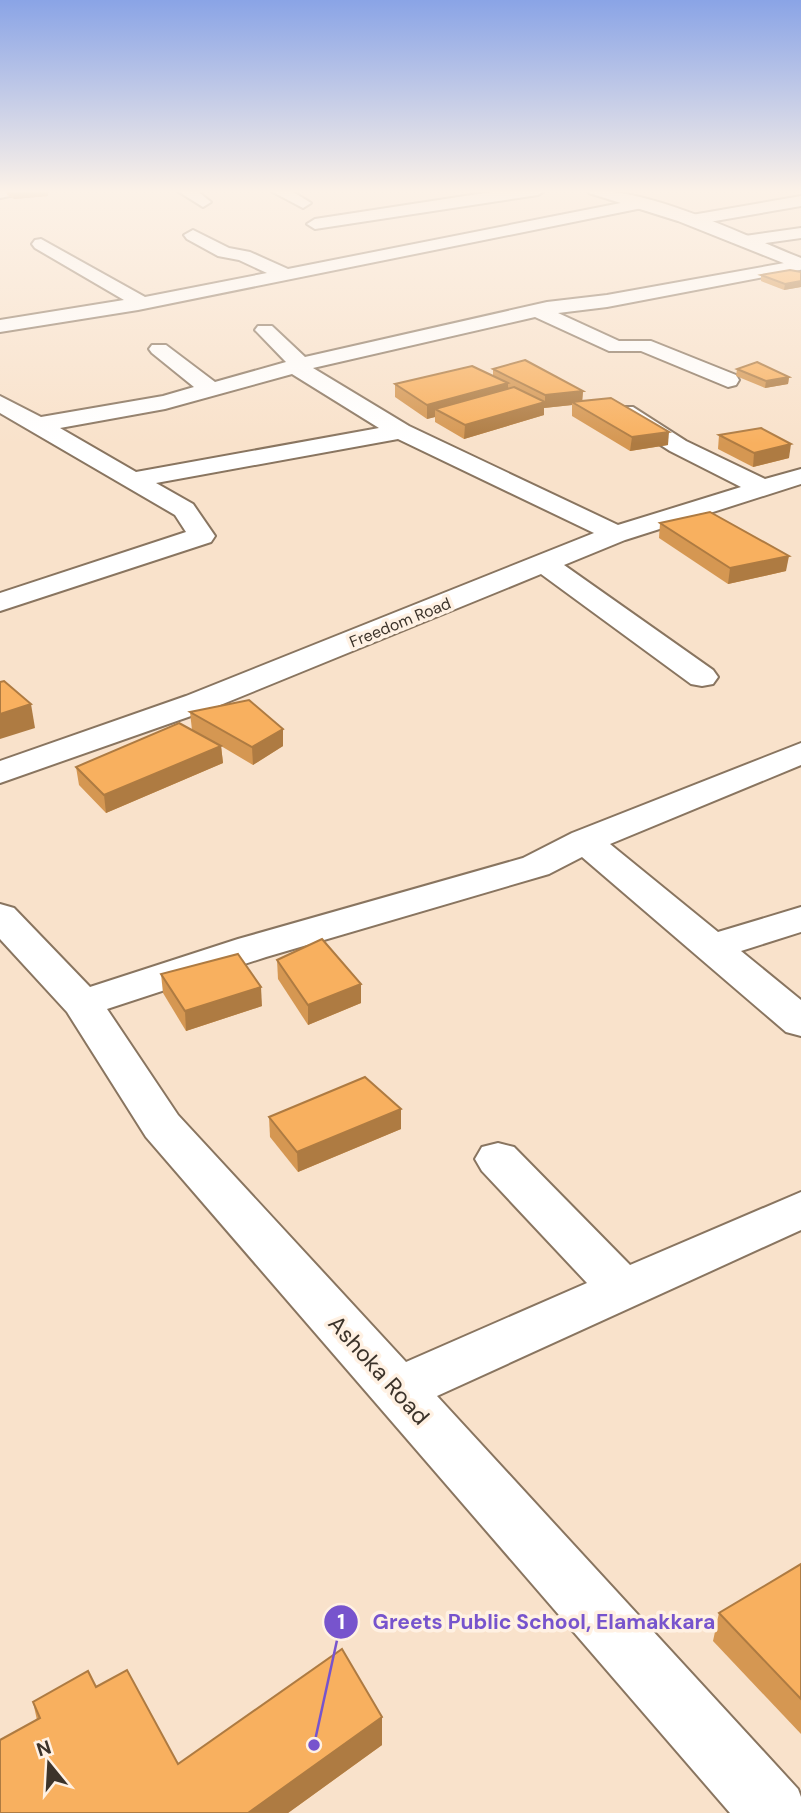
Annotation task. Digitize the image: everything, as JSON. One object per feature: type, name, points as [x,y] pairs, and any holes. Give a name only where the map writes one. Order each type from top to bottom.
[{"type":"street","points":[[93,275],[142,303]]},
{"type":"street","points":[[0,326],[142,303],[282,275]]},
{"type":"street","points":[[37,425],[165,402],[298,366],[537,310],[607,301],[749,275]]},
{"type":"street","points":[[537,310],[616,347],[644,345],[728,380]]},
{"type":"street","points":[[501,318],[533,334]]},
{"type":"street","points":[[265,330],[298,366],[401,431],[616,534]]},
{"type":"street","points":[[159,349],[210,389]]},
{"type":"street","points":[[0,403],[184,510],[202,536],[0,602]]},
{"type":"street","points":[[625,412],[678,446],[763,488]]},
{"type":"street","points":[[132,480],[401,431]]},
{"type":"street","name":"Freedom Road","points":[[0,773],[197,703],[616,534],[801,476]]},
{"type":"street","points":[[542,562],[702,677]]},
{"type":"street","points":[[82,1003],[252,948],[536,866],[585,841],[801,753]]},
{"type":"street","points":[[585,841],[801,1022]]},
{"type":"street","points":[[712,947],[801,919]]},
{"type":"street","name":"Ashoka Road","points":[[9,939],[82,1003],[162,1126],[774,1813]]},
{"type":"street","points":[[498,1159],[622,1289]]},
{"type":"street","points":[[397,1390],[801,1210]]},
{"type":"building","points":[[761,275],[801,275],[801,281],[785,284]]},
{"type":"building","points":[[525,360],[583,391],[545,395],[493,369]]},
{"type":"building","points":[[757,362],[789,377],[766,381],[737,369]]},
{"type":"building","points":[[472,366],[508,383],[427,405],[395,384]]},
{"type":"building","points":[[514,387],[545,402],[465,425],[435,409]]},
{"type":"building","points":[[611,398],[669,432],[632,437],[572,402]]},
{"type":"building","points":[[761,428],[791,444],[754,453],[719,435]]},
{"type":"building","points":[[710,512],[789,556],[730,568],[660,523]]},
{"type":"building","points":[[4,681],[31,704],[0,714],[0,682]]},
{"type":"building","points":[[249,700],[283,729],[252,747],[190,712]]},
{"type":"building","points":[[179,723],[221,746],[104,795],[76,767]]},
{"type":"building","points":[[322,939],[361,984],[308,1005],[277,960]]},
{"type":"building","points":[[238,954],[261,987],[185,1011],[161,974]]},
{"type":"building","points":[[365,1077],[401,1109],[297,1152],[269,1117]]},
{"type":"building","points":[[801,1564],[801,1699],[719,1613]]},
{"type":"building","points":[[342,1649],[382,1717],[248,1813],[0,1813],[0,1740],[40,1718],[33,1702],[88,1671],[96,1687],[127,1670],[178,1764]]},
{"type":"place","name":"Greets Public School, Elamakkara","points":[[314,1745]]}]
